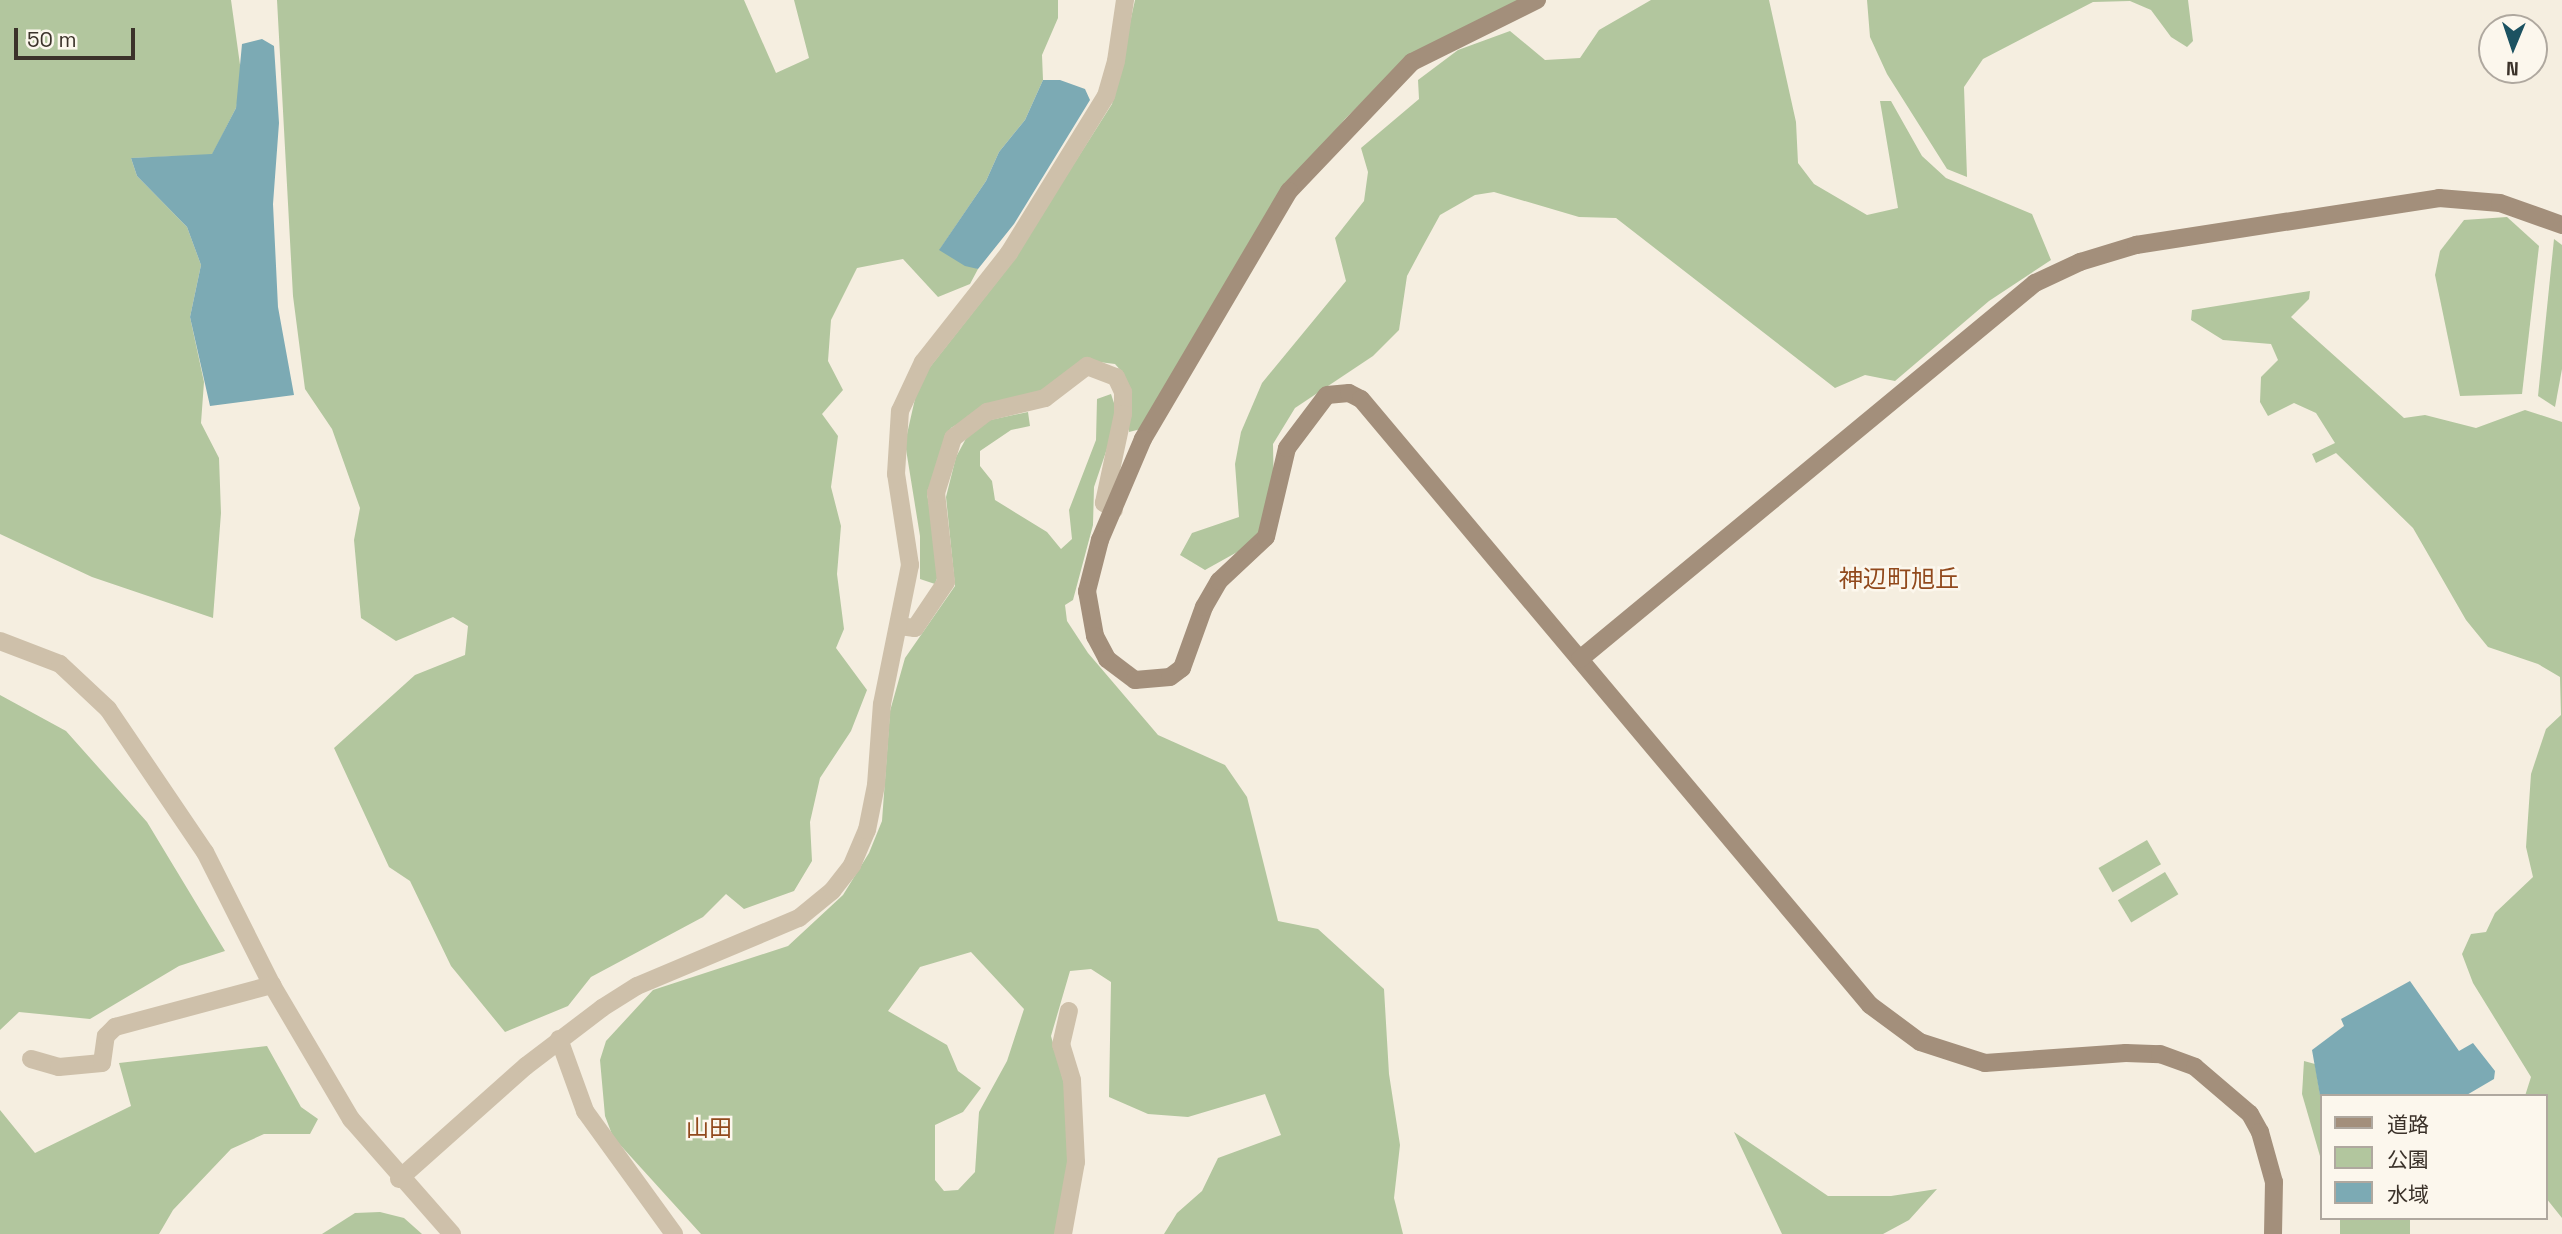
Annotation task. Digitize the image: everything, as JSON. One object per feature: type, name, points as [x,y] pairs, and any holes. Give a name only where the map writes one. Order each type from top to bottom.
[{"type":"street","points":[[404,1176],[559,1039],[637,986],[752,942],[799,918],[832,891],[852,865],[867,830],[876,785],[882,704],[900,626],[910,565],[896,474],[900,411],[923,362],[1009,253],[1106,96],[1116,61],[1125,0]]},
{"type":"street","points":[[1537,0],[1412,62],[1289,191],[1143,439],[1100,540],[1087,591],[1095,636],[1107,659],[1135,680],[1170,677],[1188,657],[1204,607],[1219,581],[1266,537],[1279,492],[1281,461],[1294,437],[1327,396],[1349,393],[1361,399],[1870,1005],[1920,1042],[1985,1063],[2126,1053],[2160,1054],[2195,1067],[2250,1114],[2260,1132],[2274,1182],[2273,1234]]},
{"type":"street","points":[[1580,659],[2002,309],[2035,283],[2080,261],[2136,245],[2439,198],[2500,203],[2562,225]]},
{"type":"street","points":[[900,626],[915,628],[946,582],[936,493],[953,438],[987,412],[1045,398],[1087,366],[1116,377],[1123,392],[1123,414],[1104,503],[1114,510]]},
{"type":"street","points":[[0,641],[60,664],[108,709],[205,852],[272,985],[351,1119],[404,1176],[452,1234]]},
{"type":"street","points":[[32,1059],[59,1067],[102,1063],[106,1036],[115,1027],[272,985]]},
{"type":"street","points":[[1063,1234],[1076,1162],[1072,1080],[1061,1045],[1069,1011]]},
{"type":"street","points":[[559,1039],[585,1111],[674,1234]]},
{"type":"green space","points":[[0,0],[231,0],[242,79],[236,108],[212,155],[131,158],[137,176],[187,227],[201,265],[190,317],[204,382],[201,423],[219,458],[221,513],[213,618],[92,577],[0,534]]},
{"type":"green space","points":[[277,0],[744,0],[776,73],[809,58],[794,0],[1058,0],[1058,18],[1042,55],[1043,80],[1025,120],[999,152],[986,181],[940,249],[978,269],[970,284],[938,297],[903,259],[857,268],[831,320],[828,361],[843,390],[822,414],[838,436],[831,487],[841,526],[837,574],[844,629],[836,648],[867,690],[851,731],[820,778],[810,822],[812,861],[794,891],[744,909],[726,894],[703,917],[591,977],[568,1006],[505,1032],[451,966],[410,881],[389,867],[334,748],[415,675],[465,655],[468,626],[453,617],[396,641],[361,618],[354,540],[360,508],[332,429],[305,389],[293,296]]},
{"type":"green space","points":[[1135,0],[1533,0],[1394,71],[1345,119],[1289,187],[1141,429],[1129,432],[1128,386],[1123,373],[1115,364],[1099,362],[1046,392],[984,408],[951,428],[927,493],[940,570],[935,584],[920,579],[920,536],[905,443],[919,381],[1007,269],[1112,104]]},
{"type":"green space","points":[[1651,0],[1769,0],[1796,122],[1798,163],[1814,184],[1867,215],[1898,208],[1880,101],[1891,101],[1922,156],[1946,178],[2032,214],[2051,260],[1989,301],[1895,381],[1865,375],[1835,388],[1616,218],[1579,217],[1494,192],[1475,195],[1440,215],[1407,276],[1399,330],[1373,356],[1295,408],[1273,444],[1274,497],[1257,541],[1205,570],[1180,555],[1192,533],[1239,517],[1235,464],[1241,432],[1262,383],[1346,281],[1335,238],[1364,201],[1368,172],[1361,148],[1419,99],[1418,80],[1458,50],[1510,31],[1545,60],[1580,58],[1599,30]]},
{"type":"green space","points":[[1867,0],[2188,0],[2193,41],[2187,47],[2171,37],[2151,10],[2130,1],[2093,2],[1983,59],[1964,87],[1967,177],[1947,169],[1887,74],[1870,37]]},
{"type":"green space","points":[[2507,217],[2539,246],[2522,394],[2460,396],[2435,275],[2440,251],[2464,220]]},
{"type":"green space","points":[[2554,239],[2562,245],[2562,369],[2555,407],[2538,396]]},
{"type":"green space","points":[[2310,291],[2309,299],[2291,317],[2404,418],[2425,415],[2476,428],[2525,410],[2562,422],[2562,1218],[2548,1200],[2548,1094],[2526,1094],[2531,1077],[2473,983],[2462,954],[2471,934],[2486,932],[2495,913],[2533,877],[2526,847],[2531,774],[2546,729],[2561,715],[2560,677],[2538,664],[2488,647],[2466,620],[2413,528],[2336,453],[2316,463],[2312,454],[2335,443],[2316,413],[2294,403],[2268,416],[2260,402],[2261,377],[2278,360],[2271,344],[2223,340],[2191,320],[2192,310]]},
{"type":"green space","points":[[1111,394],[1116,409],[1111,437],[1094,487],[1093,525],[1073,600],[1065,605],[1067,621],[1088,653],[1158,735],[1225,765],[1247,797],[1278,921],[1318,929],[1384,989],[1389,1074],[1400,1145],[1394,1198],[1403,1234],[1164,1234],[1177,1213],[1202,1191],[1218,1158],[1281,1135],[1265,1094],[1188,1117],[1148,1114],[1109,1097],[1111,982],[1091,969],[1070,971],[1051,1036],[1065,1087],[1075,1158],[1057,1234],[701,1234],[613,1137],[605,1116],[600,1060],[606,1041],[653,990],[788,946],[843,895],[869,853],[882,821],[890,711],[905,658],[955,586],[946,497],[956,457],[969,433],[990,420],[1028,412],[1030,426],[1011,430],[980,451],[980,466],[992,481],[995,500],[1047,532],[1061,549],[1072,539],[1069,510],[1096,440],[1097,399]],"holes":[[[971,952],[1024,1009],[1007,1061],[979,1112],[975,1172],[958,1190],[944,1191],[935,1180],[935,1125],[963,1112],[981,1088],[958,1071],[947,1045],[888,1011],[920,967]]]},
{"type":"green space","points":[[0,695],[66,731],[147,822],[225,951],[179,966],[90,1019],[19,1012],[0,1030]]},
{"type":"green space","points":[[2147,840],[2161,864],[2113,892],[2099,868]]},
{"type":"green space","points":[[2165,872],[2178,894],[2131,923],[2118,900]]},
{"type":"green space","points":[[267,1046],[301,1107],[318,1119],[310,1134],[264,1134],[231,1149],[173,1210],[159,1234],[0,1234],[0,1110],[35,1153],[131,1106],[119,1063]]},
{"type":"green space","points":[[2304,1061],[2315,1064],[2320,1095],[2320,1156],[2302,1094]]},
{"type":"green space","points":[[1734,1132],[1828,1196],[1891,1196],[1937,1189],[1909,1220],[1883,1234],[1782,1234]]},
{"type":"green space","points":[[380,1212],[404,1218],[422,1234],[322,1234],[355,1213]]},
{"type":"green space","points":[[2340,1220],[2410,1220],[2410,1234],[2340,1234]]},
{"type":"water","points":[[262,39],[274,46],[279,123],[273,204],[278,307],[294,395],[210,406],[190,317],[201,265],[187,227],[137,176],[131,158],[212,154],[236,108],[242,44]]},
{"type":"water","points":[[1043,80],[1060,80],[1085,89],[1090,100],[1014,224],[978,269],[965,266],[939,250],[986,181],[999,152],[1025,120]]},
{"type":"water","points":[[2410,981],[2459,1051],[2473,1043],[2495,1071],[2494,1079],[2468,1094],[2320,1096],[2312,1050],[2344,1026],[2341,1019]]},
{"type":"district","name":"神辺町旭丘","points":[[1899,579]]},
{"type":"district","name":"山田","points":[[709,1128]]}]
